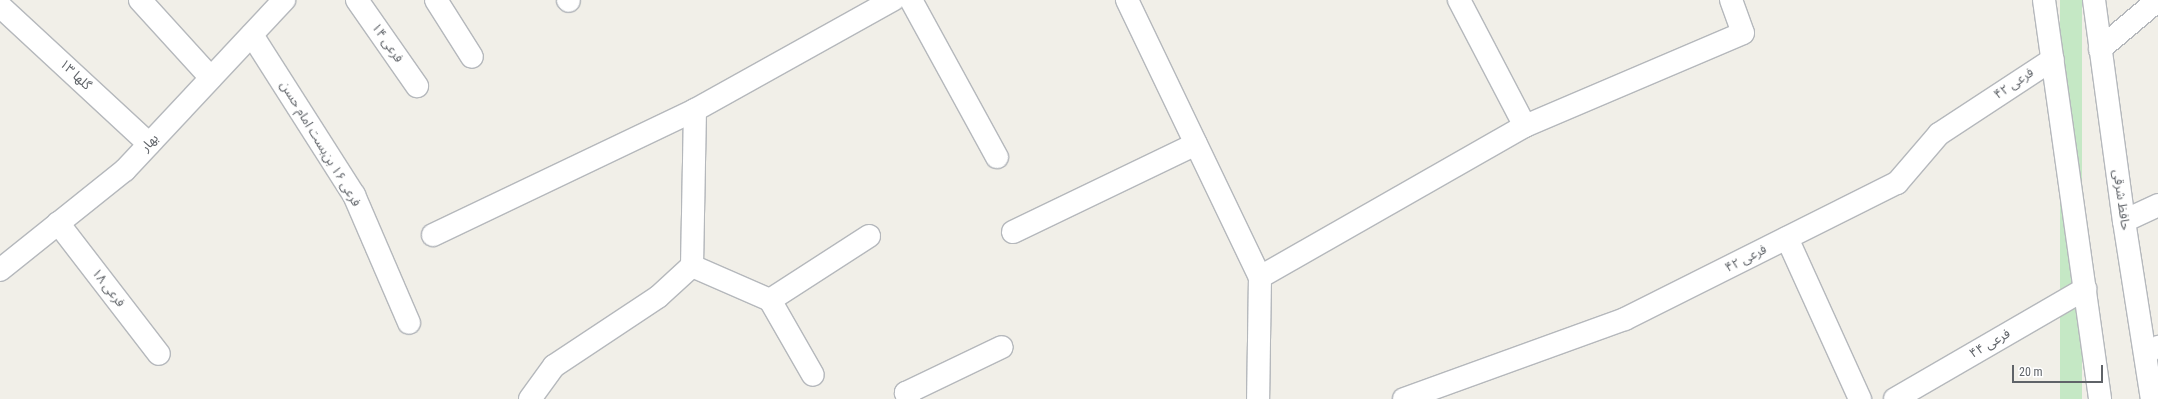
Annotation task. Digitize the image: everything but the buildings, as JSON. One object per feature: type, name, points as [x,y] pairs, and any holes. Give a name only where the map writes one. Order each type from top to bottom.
[{"type":"street","points":[[140,0],[211,78]]},
{"type":"street","name":"بهار","points":[[0,270],[125,170],[284,0]]},
{"type":"street","name":"فرعی ۱۴","points":[[357,0],[417,86]]},
{"type":"street","points":[[436,0],[472,58]]},
{"type":"street","points":[[911,0],[997,157]]},
{"type":"street","points":[[1127,0],[1260,277],[1258,399]]},
{"type":"street","points":[[1459,0],[1525,126]]},
{"type":"street","points":[[1260,277],[1525,126],[1744,33],[1731,0]]},
{"type":"street","points":[[2044,0],[2100,399]]},
{"type":"street","name":"حافظ شرقی","points":[[2094,0],[2124,221],[2152,352],[2152,399]]},
{"type":"street","points":[[2100,49],[2158,0]]},
{"type":"street","points":[[433,235],[695,110],[882,3]]},
{"type":"street","name":"۱۳ گلها","points":[[0,6],[149,144]]},
{"type":"street","name":"فرعی ۱۶ بن‌بست امام حسن","points":[[252,35],[354,195],[409,324]]},
{"type":"street","name":"فرعی ۴۲","points":[[1404,399],[1625,320],[1897,183],[1939,134],[2053,59]]},
{"type":"street","points":[[530,399],[554,366],[658,297],[692,266],[695,110]]},
{"type":"street","points":[[1013,232],[1196,144]]},
{"type":"street","points":[[2124,221],[2158,205]]},
{"type":"street","name":"فرعی ۱۸","points":[[58,223],[159,354]]},
{"type":"street","points":[[770,300],[869,236]]},
{"type":"street","points":[[1787,238],[1860,399]]},
{"type":"street","points":[[692,266],[770,300],[813,375]]},
{"type":"street","name":"فرعی ۴۴","points":[[1895,399],[2085,289]]},
{"type":"street","points":[[910,399],[906,393],[1002,347]]},
{"type":"green space","points":[[2060,0],[2082,0],[2082,399],[2060,399]]}]
